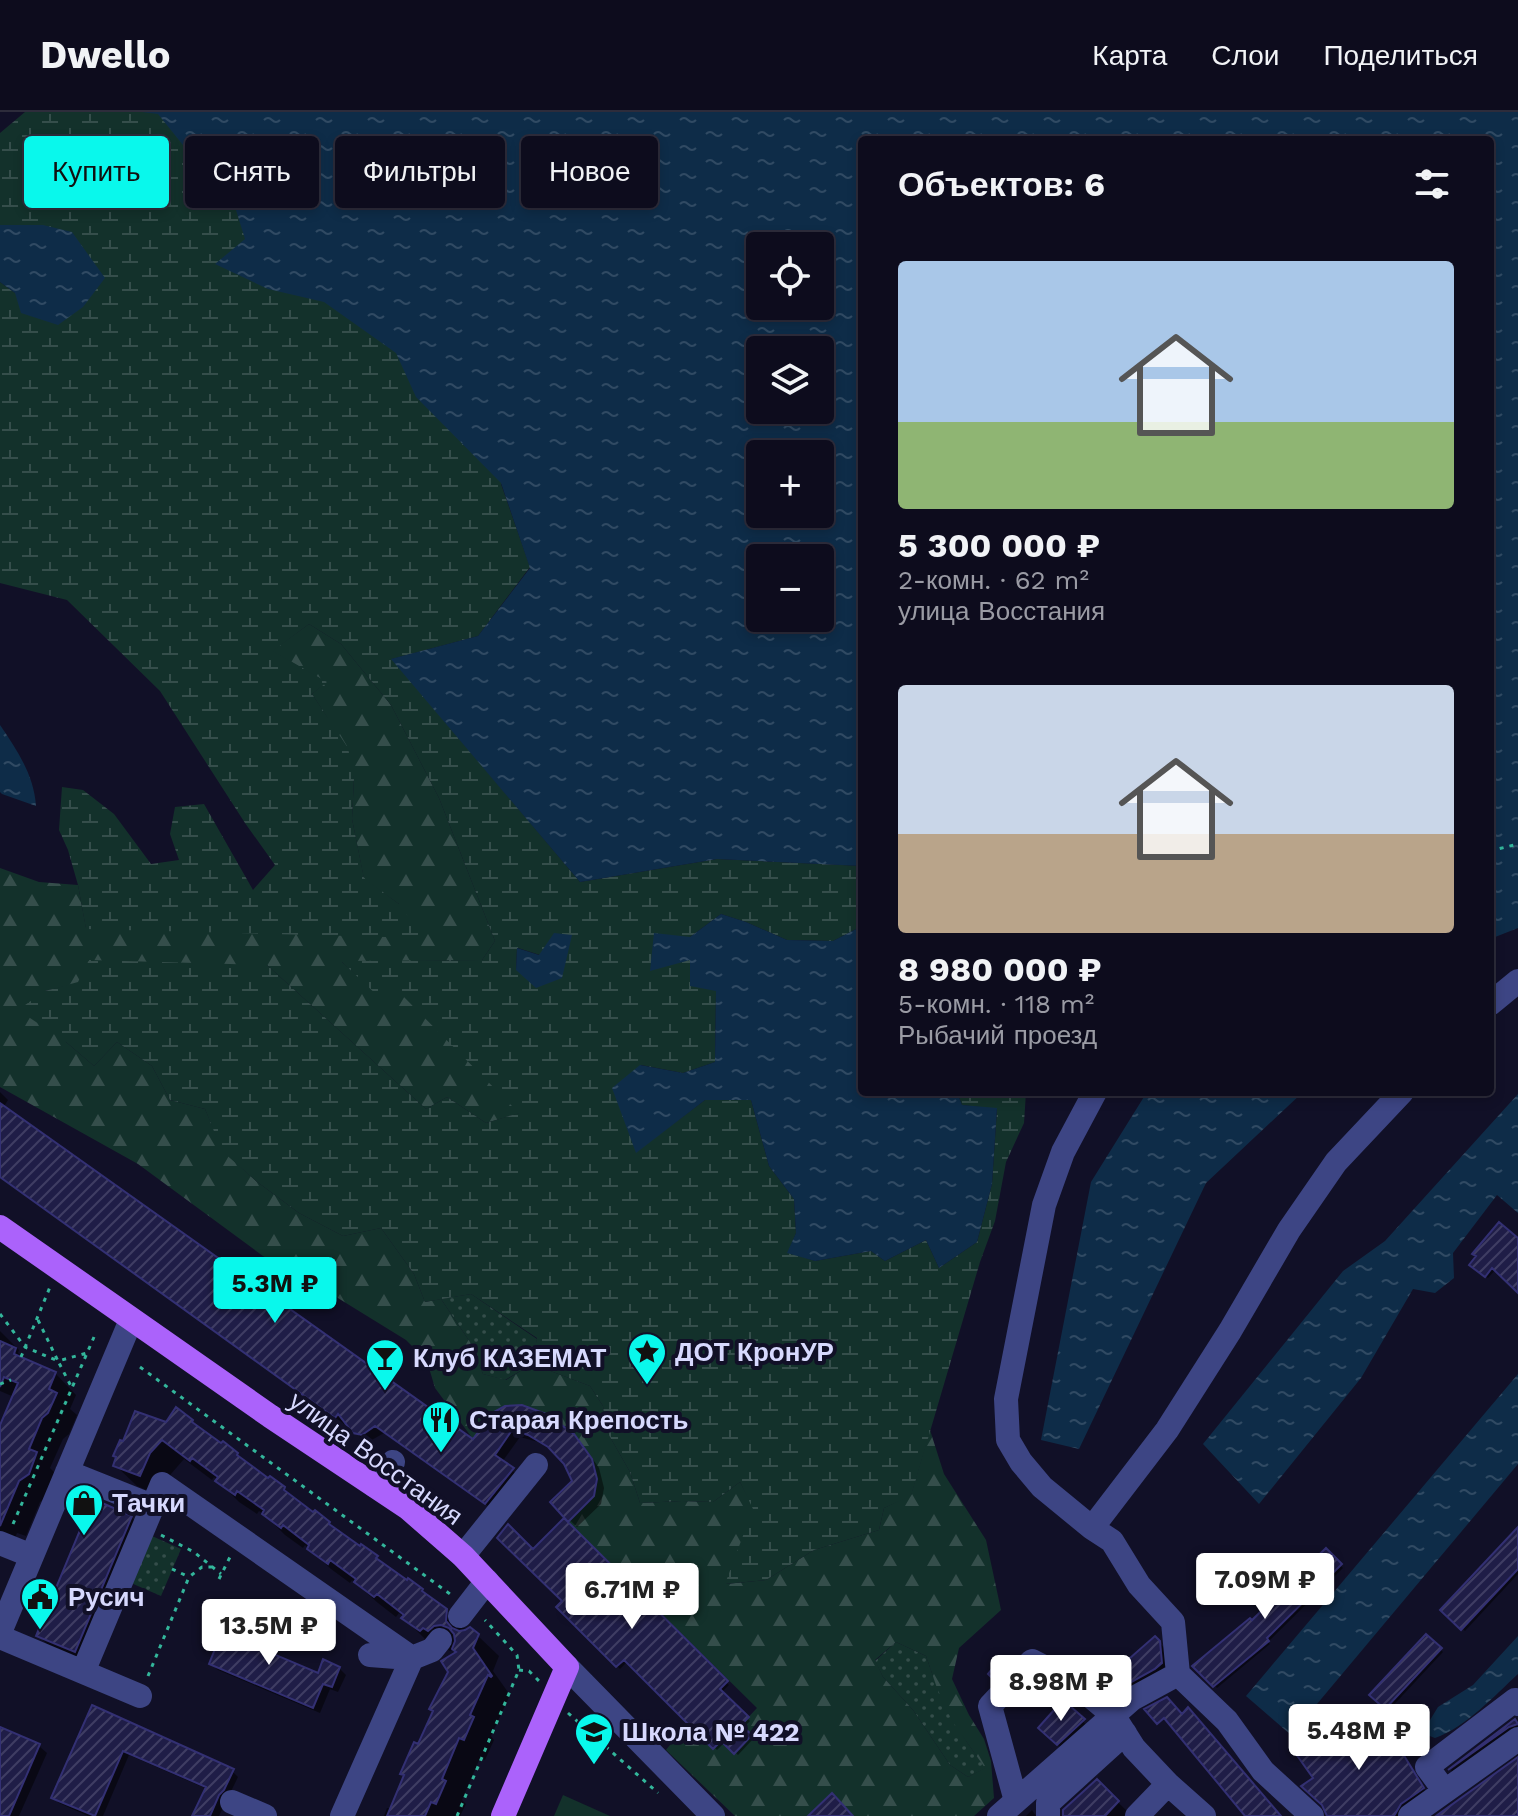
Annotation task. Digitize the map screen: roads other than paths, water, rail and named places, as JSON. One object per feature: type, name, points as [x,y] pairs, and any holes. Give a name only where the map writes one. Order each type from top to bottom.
[{"type":"main road","name":"улица Восстания","points":[[0,1227],[408,1508],[463,1556],[561,1660]]},
{"type":"main road","points":[[485,1816],[561,1660]]},
{"type":"main road","points":[[503,1816],[561,1660]]},
{"type":"street","points":[[1494,1001],[1518,981]]},
{"type":"street","points":[[1093,1096],[1063,1152],[1044,1205],[1006,1399],[1008,1440],[1042,1487],[1112,1541],[1139,1585],[1173,1622],[1178,1674],[1227,1721],[1263,1771],[1312,1816]]},
{"type":"street","points":[[1092,1528],[1167,1430],[1289,1230],[1336,1162],[1398,1096]]},
{"type":"street","points":[[131,1320],[0,1635],[140,1696]]},
{"type":"street","points":[[375,1486],[393,1462]]},
{"type":"street","points":[[463,1556],[536,1465]]},
{"type":"street","points":[[67,1472],[152,1506]]},
{"type":"street","points":[[83,1672],[162,1484],[412,1658]]},
{"type":"street","points":[[2,1544],[32,1556]]},
{"type":"street","points":[[464,1611],[487,1581]]},
{"type":"street","points":[[370,1655],[412,1658],[432,1650],[440,1640]]},
{"type":"street","points":[[342,1816],[412,1658]]},
{"type":"street","name":"улица Восстания","points":[[561,1660],[713,1816]]},
{"type":"street","points":[[1119,1724],[1007,1809],[990,1706],[1032,1661],[1075,1683],[1119,1724],[1134,1748],[1168,1784],[1204,1816]]},
{"type":"street","points":[[1048,1816],[1048,1803],[1119,1724],[1132,1699],[1178,1674]]},
{"type":"street","points":[[1444,1790],[1427,1767],[1515,1700],[1518,1704]]},
{"type":"street","points":[[1410,1816],[1518,1739]]},
{"type":"street","points":[[1137,1816],[1168,1784]]},
{"type":"street","points":[[232,1802],[265,1816]]},
{"type":"water","points":[[142,112],[1518,112],[1518,928],[1494,937],[1494,136],[858,136],[858,866],[717,859],[580,882],[391,659],[478,636],[530,568],[501,483],[416,397],[396,353],[324,302],[268,289],[215,264],[245,239],[235,208],[319,208],[319,136],[185,136],[185,148],[158,114]]},
{"type":"water","points":[[0,225],[43,225],[72,232],[105,278],[83,307],[58,325],[21,313],[15,293],[0,282]]},
{"type":"water","points":[[0,725],[28,773],[36,806],[0,792]]},
{"type":"water","points":[[721,914],[787,940],[833,941],[858,928],[858,1096],[959,1096],[962,1105],[997,1108],[992,1184],[977,1242],[939,1268],[926,1240],[885,1261],[871,1251],[815,1261],[787,1253],[796,1233],[794,1199],[769,1166],[751,1100],[705,1100],[636,1153],[612,1088],[640,1065],[683,1073],[715,1062],[716,991],[690,986],[690,960],[650,971],[654,933],[690,937]]},
{"type":"water","points":[[554,933],[572,935],[562,978],[536,988],[516,970],[517,948],[539,955]]},
{"type":"water","points":[[1518,1094],[1518,1213],[1497,1195],[1453,1253],[1454,1278],[1435,1293],[1413,1289],[1361,1378],[1259,1504],[1203,1444],[1343,1271],[1385,1241]]},
{"type":"water","points":[[1145,1096],[1299,1096],[1206,1183],[1079,1449],[1041,1440],[1091,1182]]},
{"type":"water","points":[[1518,1374],[1518,1464],[1291,1735],[1246,1696]]},
{"type":"water","points":[[1518,1636],[1518,1674],[1458,1726],[1435,1738],[1422,1733],[1438,1707],[1473,1685]]},
{"type":"place","name":"ДОТ КронУР","points":[[647,1386]]},
{"type":"place","name":"Клуб КАЗЕМАТ","points":[[385,1392]]},
{"type":"place","name":"Старая Крепость","points":[[441,1454]]},
{"type":"place","name":"Тачки","points":[[84,1537]]},
{"type":"place","name":"Русич","points":[[40,1631]]},
{"type":"place","name":"Школа № 422","points":[[594,1766]]}]
